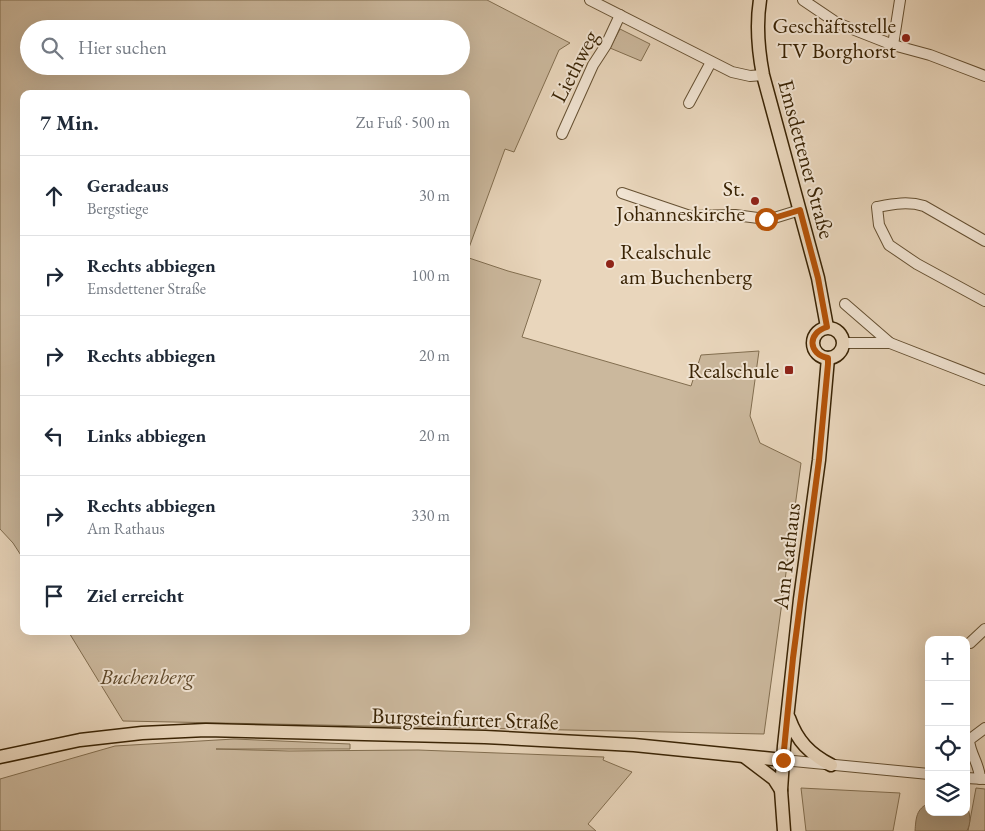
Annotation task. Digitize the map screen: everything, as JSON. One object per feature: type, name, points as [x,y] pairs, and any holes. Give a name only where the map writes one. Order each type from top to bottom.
[{"type":"main road","name":"Emsdettener Straße","points":[[760,0],[757,16],[758,48],[763,74],[818,278],[827,327]]},
{"type":"main road","points":[[827,327],[839,332],[843,343],[842,349],[838,354],[828,358],[822,357],[817,353],[812,342],[817,332],[827,327]]},
{"type":"main road","name":"Am Rathaus","points":[[784,831],[781,790],[783,760],[800,599],[819,460],[828,358]]},
{"type":"main road","points":[[788,715],[794,732],[803,744],[816,756],[831,765]]},
{"type":"main road","name":"Burgsteinfurter Straße","points":[[0,757],[80,740],[142,733],[206,730],[485,737],[634,745],[783,760]]},
{"type":"main road","points":[[745,757],[774,779],[781,790]]},
{"type":"street","name":"Liethweg","points":[[590,0],[732,72],[750,76],[763,74]]},
{"type":"street","points":[[802,0],[837,23],[893,45],[930,55],[985,76]]},
{"type":"street","points":[[893,45],[900,0]]},
{"type":"street","name":"Liethweg","points":[[562,134],[592,65],[606,45],[620,15]]},
{"type":"street","points":[[689,104],[711,62]]},
{"type":"street","points":[[622,193],[690,216],[734,215],[766,219],[800,210]]},
{"type":"street","points":[[985,241],[924,206],[915,203],[905,202],[877,206],[879,225],[888,245],[917,264],[985,301]]},
{"type":"street","points":[[845,304],[890,344]]},
{"type":"street","points":[[843,343],[890,344],[985,380]]},
{"type":"street","points":[[970,643],[985,629]]},
{"type":"street","points":[[970,778],[983,779],[969,740],[985,728]]},
{"type":"street","name":"Burgsteinfurter Straße","points":[[783,760],[925,774]]},
{"type":"green space","points":[[0,0],[487,0],[570,43],[559,50],[514,152],[505,149],[470,245],[470,90],[20,90],[20,554],[0,529]]},
{"type":"green space","points":[[620,29],[650,44],[641,61],[610,48]]},
{"type":"green space","name":"Buchenberg","points":[[470,258],[541,280],[522,337],[691,386],[701,355],[759,351],[750,416],[760,443],[801,463],[764,734],[123,721],[70,635],[470,635]]},
{"type":"green space","points":[[234,739],[350,744],[350,749],[216,749],[289,751],[418,750],[604,757],[603,760],[632,772],[588,824],[596,831],[0,831],[0,779],[115,746]]},
{"type":"green space","points":[[801,788],[900,793],[893,831],[806,831]]},
{"type":"green space","points":[[976,788],[985,789],[985,831],[968,831]]},
{"type":"shaded area","points":[[925,805],[925,816],[970,816],[967,831],[915,831],[916,818],[921,808]]},
{"type":"place","name":"Geschäftsstelle TV Borghorst","points":[[906,38]]},
{"type":"place","name":"St. Johanneskirche","points":[[755,201]]},
{"type":"place","name":"Realschule am Buchenberg","points":[[610,264]]},
{"type":"place","name":"Realschule","points":[[789,370]]},
{"type":"route","points":[[766,219],[800,210],[818,278],[827,327],[817,332],[812,342],[817,353],[822,357],[828,358],[819,460],[793,658],[783,760]]}]
